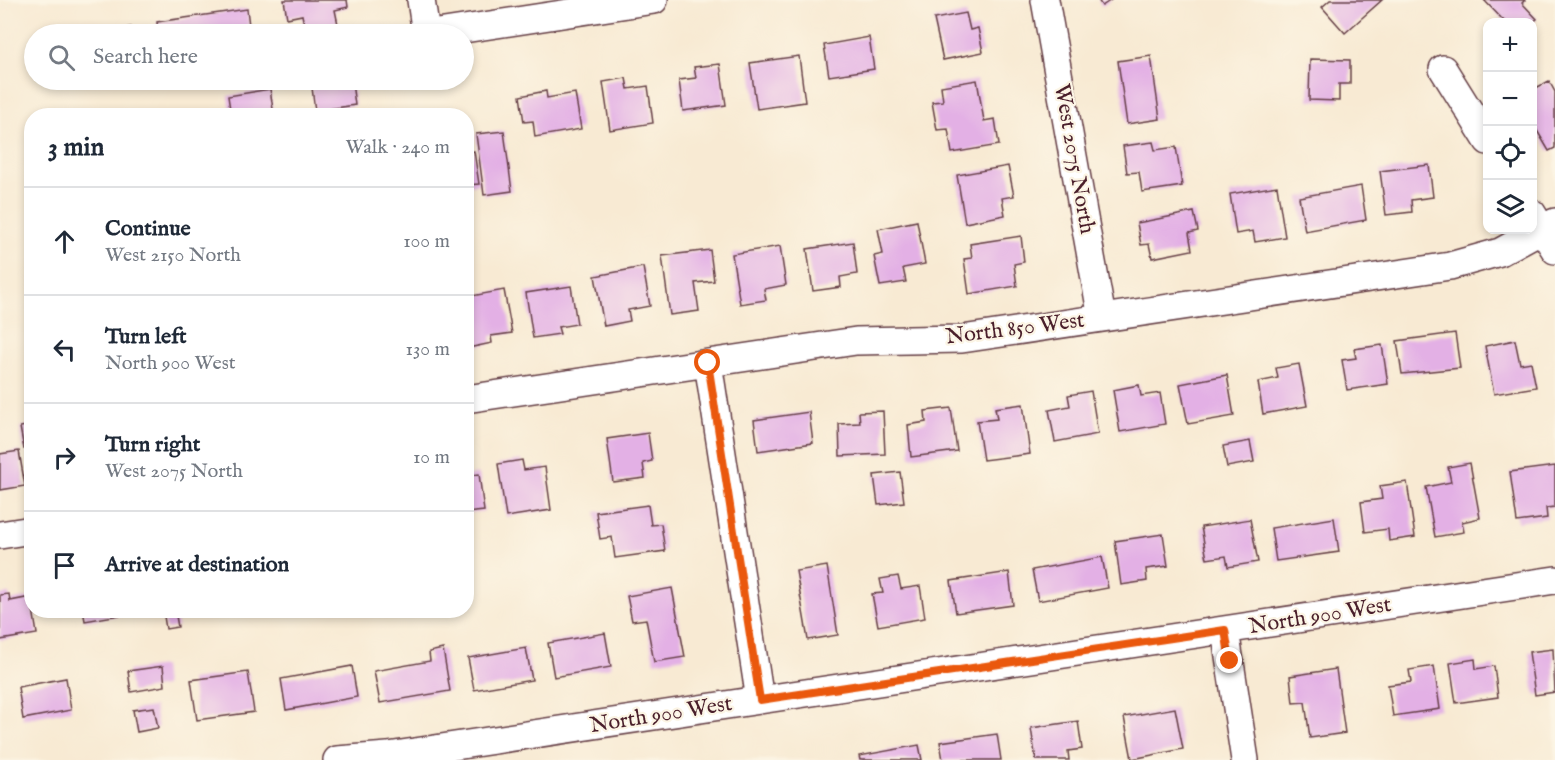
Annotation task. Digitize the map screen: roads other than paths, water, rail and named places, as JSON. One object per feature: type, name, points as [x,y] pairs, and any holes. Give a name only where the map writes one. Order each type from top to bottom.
[{"type":"street","points":[[420,0],[424,24]]},
{"type":"street","points":[[474,27],[654,0]]},
{"type":"street","name":"West 2075 North","points":[[1045,0],[1102,318]]},
{"type":"street","points":[[1443,69],[1483,133]]},
{"type":"street","name":"North 850 West","points":[[474,398],[856,341],[962,339],[1450,266],[1500,252],[1546,229]]},
{"type":"street","points":[[708,363],[760,700]]},
{"type":"street","points":[[0,535],[24,531]]},
{"type":"street","name":"North 900 West","points":[[337,760],[388,758],[1555,580]]},
{"type":"street","points":[[1225,630],[1245,760]]}]
